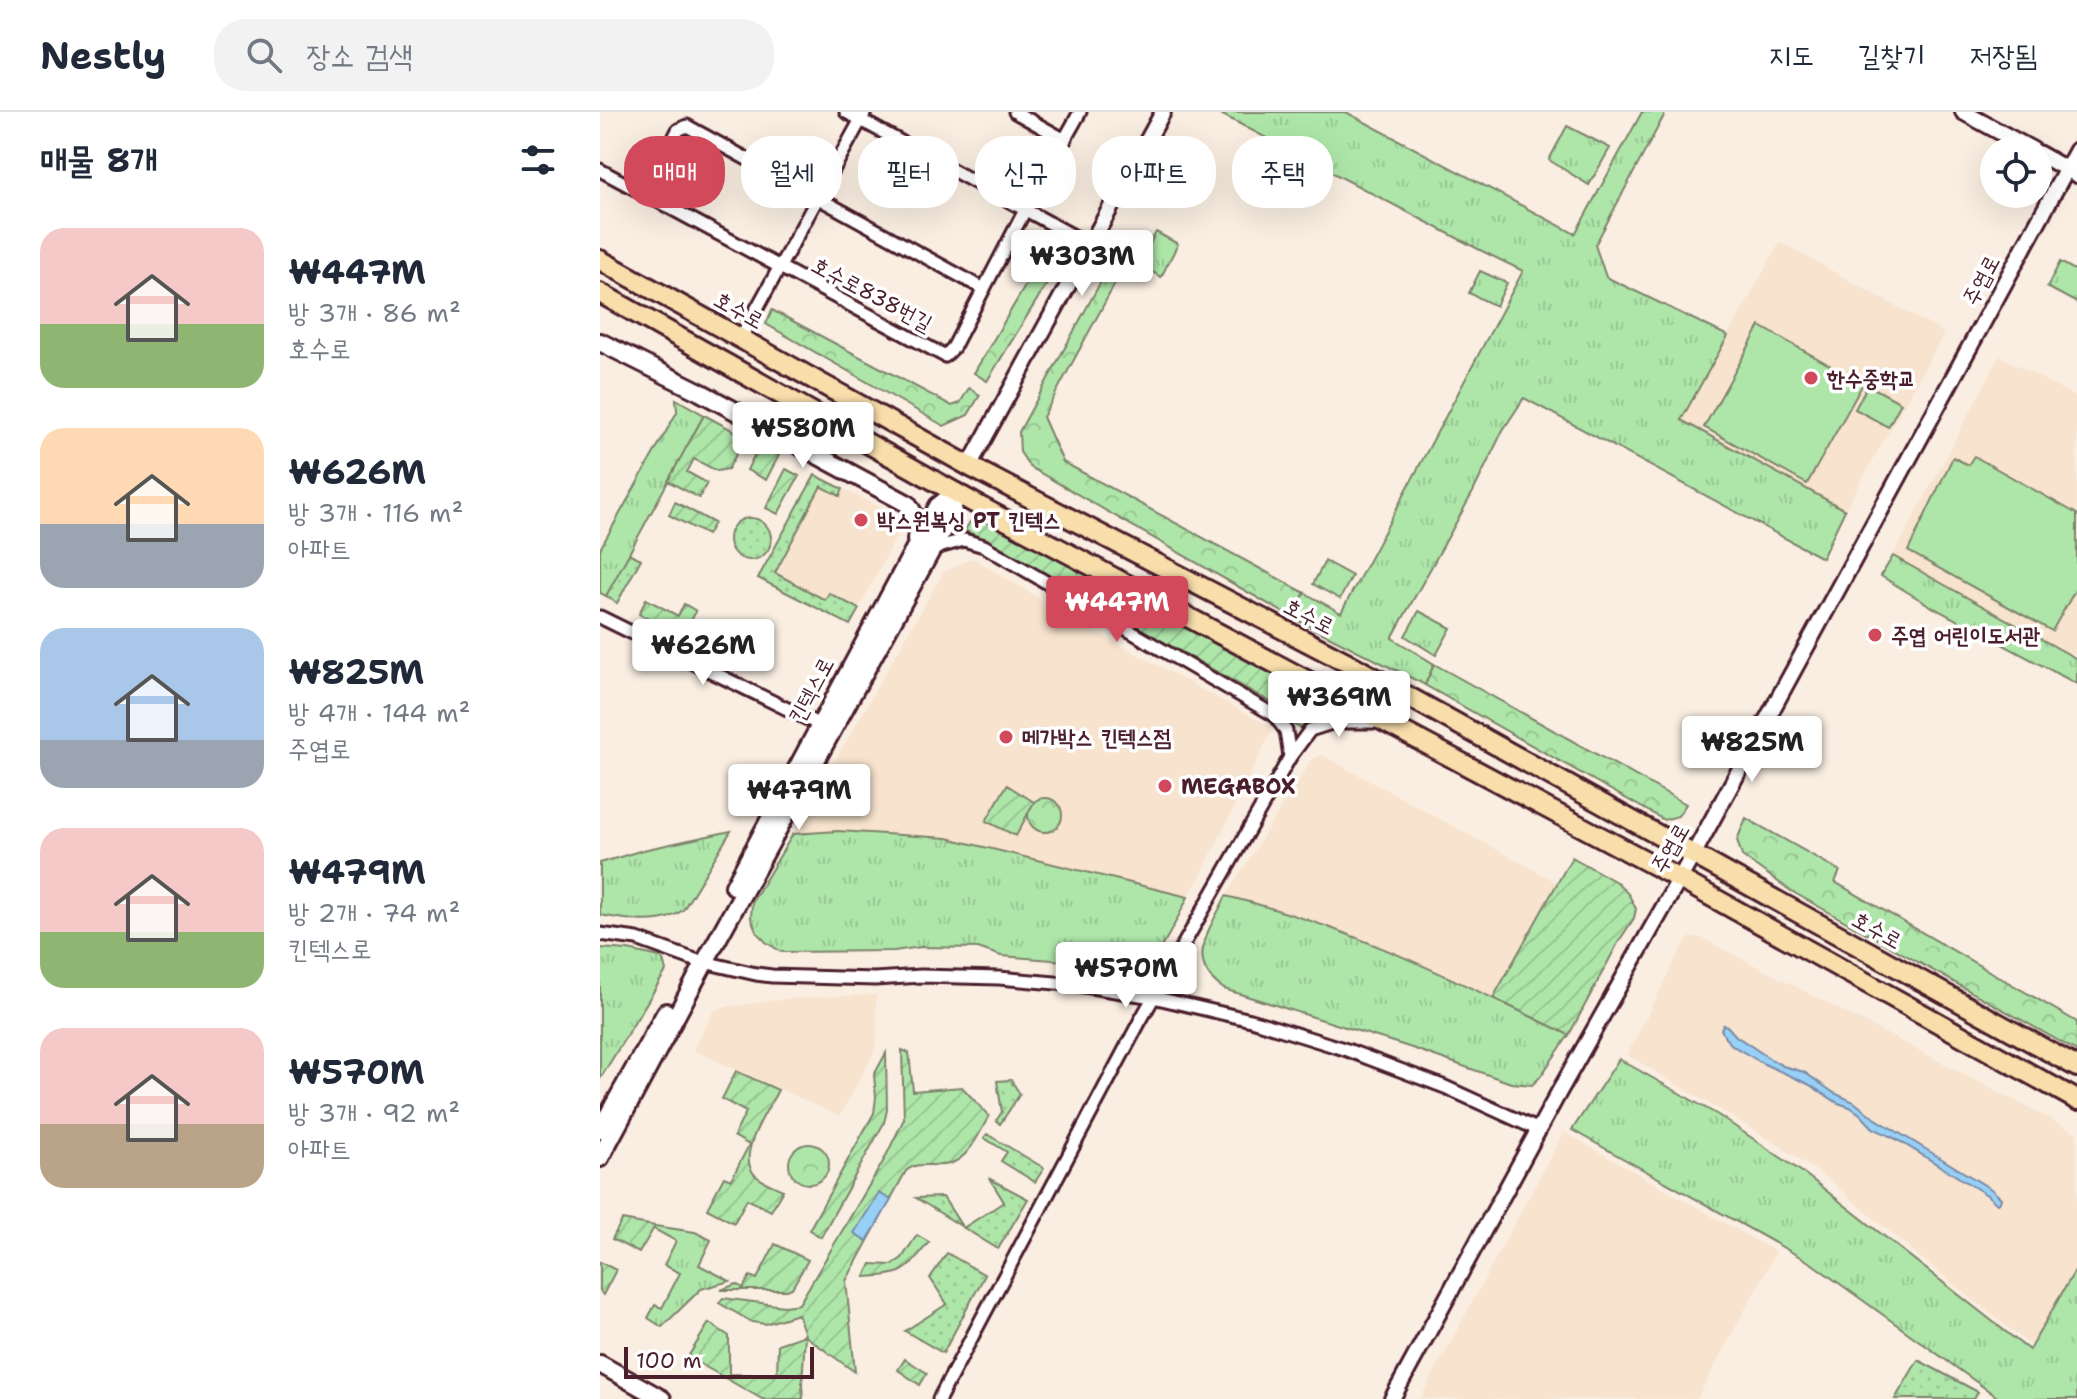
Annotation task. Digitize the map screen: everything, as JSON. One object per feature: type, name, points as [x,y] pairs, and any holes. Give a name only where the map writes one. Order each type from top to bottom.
[{"type":"main road","name":"호수로","points":[[600,260],[969,466],[1346,662],[2077,1067]]},
{"type":"main road","points":[[600,293],[956,492],[1678,878],[2077,1100]]},
{"type":"main road","points":[[600,342],[908,504],[919,523],[923,549]]},
{"type":"main road","name":"킨텍스로","points":[[600,1130],[700,961],[923,549],[938,506],[956,492],[969,466]]},
{"type":"main road","name":"킨텍스로","points":[[600,1158],[820,725],[923,549]]},
{"type":"main road","points":[[600,1364],[662,1399]]},
{"type":"street","points":[[846,112],[863,116],[1090,245]]},
{"type":"street","points":[[1015,112],[1058,136]]},
{"type":"street","points":[[1067,136],[1080,112]]},
{"type":"street","name":"킨텍스로","points":[[969,466],[1163,112]]},
{"type":"street","points":[[1963,112],[2007,136]]},
{"type":"street","name":"호수로838번길","points":[[842,154],[863,116]]},
{"type":"street","points":[[675,136],[678,130],[687,126],[705,136]]},
{"type":"street","name":"주엽로","points":[[1392,1399],[2072,172],[2077,150]]},
{"type":"street","points":[[2052,161],[2072,172]]},
{"type":"street","name":"호수로838번길","points":[[600,170],[624,183]]},
{"type":"street","name":"호수로838번길","points":[[670,208],[945,356],[953,348],[984,289]]},
{"type":"street","name":"호수로838번길","points":[[740,339],[812,208]]},
{"type":"street","points":[[836,208],[984,289],[1025,210]]},
{"type":"street","points":[[923,549],[964,540],[984,546],[1274,715],[1286,731],[1290,757]]},
{"type":"street","points":[[600,617],[820,725]]},
{"type":"street","points":[[939,1399],[1153,997],[1290,757],[1310,730],[1335,722],[1385,722]]},
{"type":"street","points":[[600,934],[637,939],[700,961],[772,976],[999,978],[1078,985],[1153,997],[1251,1020],[1347,1050],[1445,1087],[1539,1130]]},
{"type":"shaded area","name":"한수중학교","points":[[1780,242],[1944,333],[1845,510],[1681,420]]},
{"type":"shaded area","points":[[2000,356],[2077,398],[2077,650],[2073,657],[1893,556]]},
{"type":"shaded area","points":[[815,475],[892,513],[898,533],[850,625],[758,578]]},
{"type":"shaded area","points":[[972,558],[1096,632],[1273,728],[1188,897],[947,838],[793,834],[943,573]]},
{"type":"shaded area","points":[[1322,755],[1558,883],[1493,998],[1303,917],[1226,896],[1312,759]]},
{"type":"shaded area","points":[[1700,937],[2077,1133],[2077,1267],[2031,1346],[1828,1179],[1777,1144],[1627,1055],[1680,951],[1689,938]]},
{"type":"shaded area","points":[[876,995],[877,1038],[874,1052],[840,1116],[693,1050],[713,1012],[725,1007],[796,998]]},
{"type":"shaded area","points":[[1564,1132],[1776,1252],[1697,1399],[1420,1399]]},
{"type":"green space","points":[[1217,112],[1346,112],[1575,234],[1642,112],[1666,112],[1595,245],[1606,277],[1728,336],[1681,420],[1845,510],[1822,558],[1524,398],[1503,430],[1473,492],[1392,638],[1434,664],[1425,685],[1291,617],[1305,593],[1341,613],[1523,271],[1333,173],[1333,136],[1263,136]]},
{"type":"green space","points":[[1567,126],[1610,148],[1589,185],[1549,160]]},
{"type":"green space","points":[[1156,232],[1178,244],[1161,277],[1139,264]]},
{"type":"green space","points":[[1051,242],[1067,251],[987,381],[974,373]]},
{"type":"green space","points":[[2060,262],[2077,271],[2077,303],[2047,287]]},
{"type":"green space","points":[[1480,271],[1507,283],[1496,306],[1469,293]]},
{"type":"green space","points":[[1105,274],[1117,280],[1043,417],[1063,462],[1305,593],[1291,617],[1030,467],[1020,452],[1019,432]]},
{"type":"green space","points":[[772,310],[952,406],[960,403],[969,388],[980,395],[968,415],[944,426],[766,324]]},
{"type":"green space","points":[[1760,326],[1863,384],[1807,484],[1704,427]]},
{"type":"green space","points":[[1868,385],[1901,403],[1888,427],[1855,409]]},
{"type":"green space","points":[[676,399],[704,415],[606,596],[600,593],[600,549],[677,412]]},
{"type":"green space","points":[[704,415],[779,455],[766,480],[747,470],[755,454],[741,446],[728,469],[717,471],[694,459],[687,472],[707,483],[699,498],[668,481]]},
{"type":"green space","points":[[1974,456],[2077,514],[2077,587],[2052,631],[1908,551],[1953,457],[1968,465]]},
{"type":"green space","points":[[786,469],[799,476],[778,514],[766,508]]},
{"type":"green space","points":[[815,475],[843,489],[840,496],[821,486],[775,573],[825,600],[829,593],[859,609],[850,625],[758,578]]},
{"type":"green space","points":[[675,502],[714,523],[707,535],[669,515]]},
{"type":"green space","points":[[979,507],[1319,701],[1303,729],[1292,724],[1290,713],[965,530]]},
{"type":"green space","points":[[750,518],[765,524],[771,539],[765,554],[750,560],[735,554],[729,539],[735,524]]},
{"type":"green space","points":[[628,553],[641,559],[617,603],[606,596]]},
{"type":"green space","points":[[1893,556],[2077,659],[2077,684],[1932,607],[1881,576]]},
{"type":"green space","points":[[1325,561],[1352,576],[1340,599],[1313,584]]},
{"type":"green space","points":[[646,599],[678,616],[684,604],[696,611],[683,637],[639,614]]},
{"type":"green space","points":[[1419,611],[1451,628],[1436,655],[1405,636]]},
{"type":"green space","points":[[1434,664],[1686,804],[1678,816],[1664,820],[1425,685]]},
{"type":"green space","points":[[1007,785],[1034,802],[1016,836],[986,821]]},
{"type":"green space","points":[[1045,798],[1057,803],[1062,815],[1057,827],[1045,832],[1033,827],[1028,815],[1033,803]]},
{"type":"green space","points":[[1746,818],[1840,871],[1835,882],[2077,1022],[2077,1051],[1791,891],[1742,856],[1737,840]]},
{"type":"green space","points":[[731,831],[683,910],[674,916],[653,921],[600,915],[600,863],[643,850]]},
{"type":"green space","points":[[838,831],[947,838],[1188,897],[1174,926],[1143,967],[1001,956],[978,948],[782,952],[757,933],[751,918],[752,902],[793,834]]},
{"type":"green space","points":[[1572,857],[1618,883],[1636,909],[1634,918],[1569,1035],[1493,998]]},
{"type":"green space","points":[[1226,896],[1358,938],[1569,1035],[1532,1085],[1511,1083],[1412,1048],[1224,989],[1212,979],[1202,956],[1208,933]]},
{"type":"green space","points":[[600,948],[660,957],[666,971],[600,1079]]},
{"type":"green space","points":[[902,1050],[909,1053],[913,1091],[962,1087],[989,1116],[973,1144],[956,1161],[916,1166],[906,1171],[846,1281],[855,1372],[805,1336],[803,1399],[762,1399],[688,1357],[709,1323],[729,1336],[729,1374],[777,1375],[778,1344],[805,1335],[798,1314],[765,1324],[752,1322],[719,1303],[723,1298],[784,1306],[799,1304],[884,1160],[904,1119]]},
{"type":"green space","points":[[886,1053],[887,1110],[884,1123],[821,1237],[809,1230],[874,1113],[874,1075]]},
{"type":"green space","points":[[1619,1059],[1718,1115],[1805,1174],[2029,1350],[2077,1267],[2077,1399],[2000,1399],[1811,1263],[1572,1130]]},
{"type":"green space","points":[[736,1071],[778,1090],[755,1132],[749,1156],[755,1175],[783,1190],[771,1211],[747,1199],[734,1223],[707,1209],[724,1177],[731,1180],[749,1145],[734,1136],[746,1112],[722,1099]]},
{"type":"green space","points":[[1011,1080],[1020,1094],[1000,1124],[996,1121],[1002,1112],[997,1081]]},
{"type":"green space","points":[[987,1134],[1044,1168],[1035,1182],[1001,1161],[1007,1152],[984,1138]]},
{"type":"green space","points":[[809,1144],[823,1150],[829,1164],[823,1178],[809,1184],[795,1178],[789,1164],[795,1150]]},
{"type":"green space","points":[[990,1179],[1028,1199],[998,1249],[964,1228],[1004,1202]]},
{"type":"green space","points":[[943,1197],[962,1227],[916,1198]]},
{"type":"green space","points":[[622,1220],[655,1226],[639,1253],[612,1239]]},
{"type":"green space","points":[[652,1228],[695,1232],[711,1240],[699,1265],[730,1281],[701,1289],[662,1327],[648,1318],[655,1305],[662,1308],[680,1273],[664,1265],[676,1241]]},
{"type":"green space","points":[[917,1235],[929,1242],[909,1266],[889,1275],[865,1277],[871,1264],[892,1265],[902,1258]]},
{"type":"green space","points":[[775,1244],[808,1260],[792,1288],[721,1290],[736,1284],[743,1288],[750,1276],[757,1279]]},
{"type":"green space","points":[[947,1253],[985,1275],[943,1353],[905,1331],[947,1304],[930,1278]]},
{"type":"green space","points":[[600,1262],[616,1270],[603,1295],[600,1291]]},
{"type":"green space","points":[[905,1359],[927,1373],[920,1385],[898,1370]]},
{"type":"green space","points":[[1918,1360],[1978,1392],[1974,1399],[1895,1399]]},
{"type":"water","points":[[1723,1025],[1772,1060],[1804,1072],[1991,1189],[2001,1198],[2000,1202],[1997,1204],[1896,1139],[1873,1128],[1850,1107],[1733,1046],[1725,1038],[1721,1029]]},
{"type":"water","points":[[879,1193],[891,1200],[867,1241],[854,1233]]},
{"type":"place","name":"한수중학교","points":[[1811,378]]},
{"type":"place","name":"박스원복싱 PT 킨텍스","points":[[861,520]]},
{"type":"place","name":"주엽 어린이도서관","points":[[1875,635]]},
{"type":"place","name":"메가박스 킨텍스점","points":[[1006,737]]},
{"type":"place","name":"MEGABOX","points":[[1165,786]]}]
